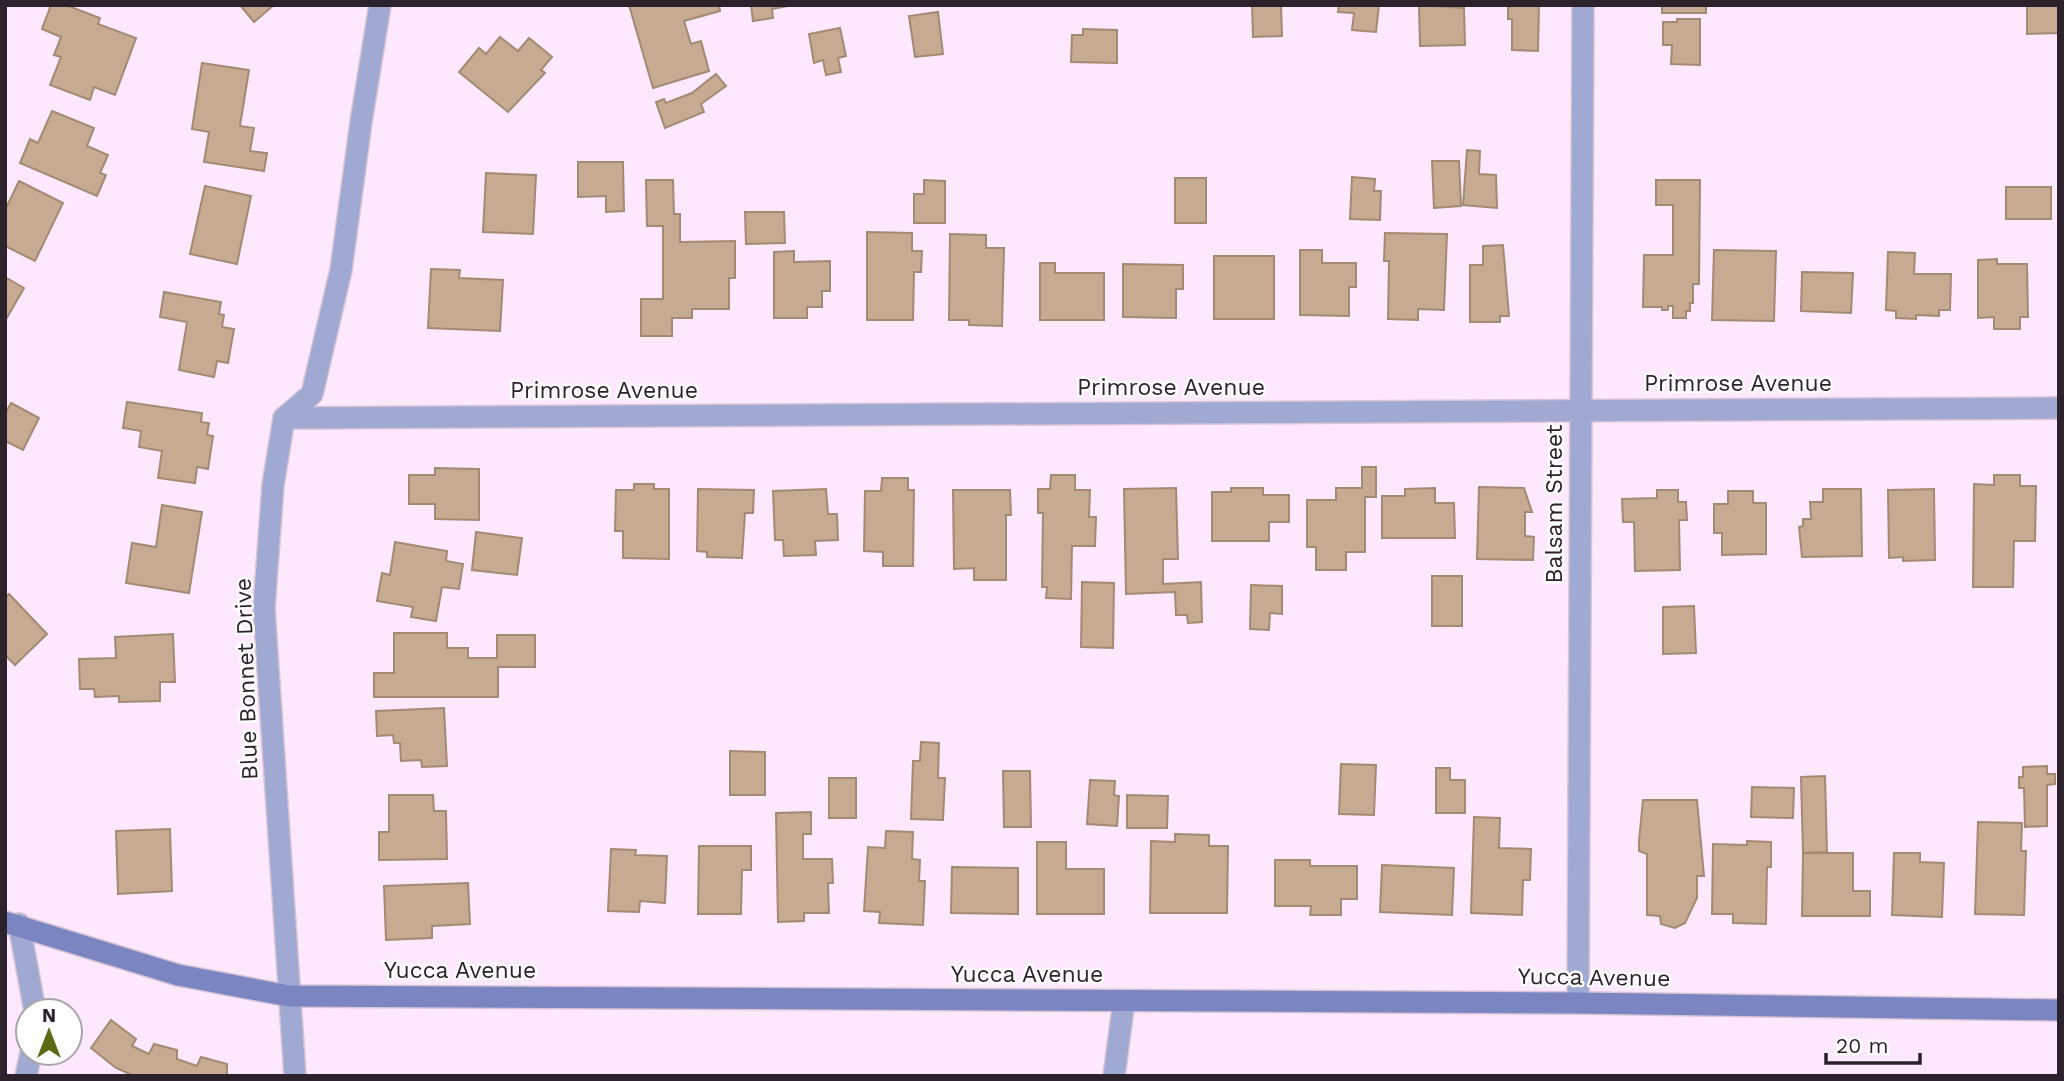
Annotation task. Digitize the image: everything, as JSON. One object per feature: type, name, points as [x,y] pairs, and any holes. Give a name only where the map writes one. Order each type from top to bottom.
[{"type":"street","points":[[284,418],[312,394],[341,270],[360,122],[380,5]]},
{"type":"street","name":"Balsam Street","points":[[1577,1003],[1583,5]]},
{"type":"street","name":"Primrose Avenue","points":[[284,418],[2059,408]]},
{"type":"street","name":"Blue Bonnet Drive","points":[[284,418],[273,485],[264,608],[295,1076]]},
{"type":"street","points":[[12,923],[31,997]]},
{"type":"street","name":"Yucca Avenue","points":[[12,923],[178,975],[289,996],[1577,1003],[2059,1010]]},
{"type":"street","points":[[1114,1076],[1124,1001]]},
{"type":"building","points":[[51,5],[66,5],[100,18],[98,24],[136,38],[115,95],[94,87],[90,100],[50,85],[61,57],[54,55],[61,37],[42,29]]},
{"type":"building","points":[[240,5],[274,5],[254,22]]},
{"type":"building","points":[[629,5],[719,5],[720,11],[684,21],[691,44],[701,41],[709,71],[653,88]]},
{"type":"building","points":[[751,5],[793,5],[772,9],[773,18],[753,21]]},
{"type":"building","points":[[1252,5],[1281,5],[1282,36],[1253,37]]},
{"type":"building","points":[[1339,5],[1379,5],[1376,32],[1352,30],[1354,13],[1338,12]]},
{"type":"building","points":[[1419,5],[1464,8],[1465,45],[1420,46]]},
{"type":"building","points":[[1513,5],[1539,5],[1538,51],[1512,50],[1512,19],[1508,19],[1508,8]]},
{"type":"building","points":[[1662,5],[1706,5],[1706,13],[1662,13]]},
{"type":"building","points":[[2027,5],[2058,5],[2059,33],[2027,34]]},
{"type":"building","points":[[938,12],[943,54],[915,57],[909,16]]},
{"type":"building","points":[[1677,19],[1700,19],[1700,65],[1671,64],[1672,45],[1663,45],[1663,22],[1677,22]]},
{"type":"building","points":[[840,28],[846,56],[838,58],[841,72],[826,75],[823,60],[814,63],[809,34]]},
{"type":"building","points":[[1083,29],[1117,30],[1117,63],[1071,62],[1072,35],[1083,35]]},
{"type":"building","points":[[500,37],[518,51],[529,38],[552,57],[541,70],[545,73],[508,112],[459,72],[479,48],[486,54]]},
{"type":"building","points":[[202,63],[249,70],[240,126],[254,128],[250,151],[267,153],[264,171],[204,162],[209,132],[192,129]]},
{"type":"building","points":[[716,74],[726,86],[701,104],[704,112],[665,128],[656,102],[664,99],[666,103],[692,93]]},
{"type":"building","points":[[52,111],[94,128],[87,146],[108,155],[100,173],[106,175],[97,196],[20,163],[30,139],[38,143]]},
{"type":"building","points":[[1467,150],[1480,151],[1479,174],[1496,175],[1497,208],[1463,205]]},
{"type":"building","points":[[1432,161],[1459,161],[1461,206],[1434,208]]},
{"type":"building","points":[[578,162],[623,162],[624,211],[606,212],[606,196],[578,197]]},
{"type":"building","points":[[486,173],[536,175],[533,234],[483,232]]},
{"type":"building","points":[[1352,177],[1375,179],[1374,191],[1381,191],[1380,220],[1350,219]]},
{"type":"building","points":[[1175,178],[1206,178],[1206,223],[1175,223]]},
{"type":"building","points":[[646,180],[673,180],[674,214],[680,214],[680,242],[735,241],[735,278],[729,278],[729,309],[692,309],[692,318],[672,318],[672,336],[641,336],[641,299],[663,299],[663,226],[647,226]]},
{"type":"building","points":[[924,180],[945,181],[945,223],[914,223],[914,194],[924,194]]},
{"type":"building","points":[[1656,180],[1700,180],[1699,284],[1693,284],[1693,303],[1690,303],[1690,311],[1686,311],[1686,318],[1673,318],[1673,306],[1668,306],[1668,310],[1662,310],[1662,307],[1643,307],[1644,255],[1673,255],[1673,205],[1656,205]]},
{"type":"building","points":[[19,181],[63,203],[35,261],[5,246],[5,210]]},
{"type":"building","points":[[205,186],[251,196],[237,264],[190,254]]},
{"type":"building","points":[[2006,187],[2051,187],[2051,219],[2006,219]]},
{"type":"building","points":[[745,212],[784,212],[785,243],[746,244]]},
{"type":"building","points":[[867,232],[912,233],[912,251],[922,251],[921,272],[914,272],[913,320],[867,320]]},
{"type":"building","points":[[1385,233],[1447,234],[1444,310],[1418,309],[1418,320],[1388,319],[1389,261],[1384,261]]},
{"type":"building","points":[[950,234],[986,235],[986,248],[1004,248],[1002,326],[969,325],[969,320],[949,320]]},
{"type":"building","points":[[1503,245],[1509,316],[1500,316],[1500,322],[1470,322],[1470,265],[1483,265],[1483,246]]},
{"type":"building","points":[[1300,250],[1322,250],[1322,263],[1356,263],[1356,287],[1349,287],[1349,316],[1300,315]]},
{"type":"building","points":[[1714,250],[1776,251],[1774,321],[1712,320]]},
{"type":"building","points":[[794,251],[794,262],[830,261],[830,291],[822,291],[822,307],[807,307],[807,318],[774,318],[774,252]]},
{"type":"building","points":[[1888,252],[1915,253],[1914,274],[1951,274],[1950,310],[1939,310],[1939,316],[1916,315],[1916,319],[1896,318],[1896,311],[1886,310]]},
{"type":"building","points":[[1214,256],[1274,256],[1274,319],[1214,319]]},
{"type":"building","points":[[1997,259],[1997,264],[2027,264],[2028,317],[2020,317],[2020,329],[1994,329],[1994,317],[1978,318],[1978,260]]},
{"type":"building","points":[[1040,263],[1055,263],[1055,273],[1104,273],[1104,320],[1040,320]]},
{"type":"building","points":[[1123,264],[1183,265],[1183,289],[1176,289],[1176,318],[1123,317]]},
{"type":"building","points":[[431,269],[460,270],[459,278],[503,280],[500,331],[428,328]]},
{"type":"building","points":[[1802,272],[1853,273],[1851,313],[1801,311]]},
{"type":"building","points":[[5,277],[24,288],[5,321]]},
{"type":"building","points":[[164,292],[221,302],[219,314],[224,315],[222,327],[234,329],[228,363],[217,361],[214,377],[179,370],[187,322],[160,317]]},
{"type":"building","points":[[127,402],[202,413],[201,422],[209,423],[207,435],[213,436],[208,469],[197,467],[195,483],[158,478],[162,451],[139,447],[141,431],[123,428]]},
{"type":"building","points":[[11,403],[39,418],[23,450],[5,441],[5,414]]},
{"type":"building","points":[[1362,467],[1376,467],[1376,497],[1365,497],[1365,552],[1346,552],[1346,570],[1316,570],[1316,547],[1307,547],[1307,500],[1336,500],[1336,488],[1362,488]]},
{"type":"building","points":[[435,468],[479,469],[479,520],[435,519],[435,504],[409,504],[409,475],[435,475]]},
{"type":"building","points":[[1051,475],[1075,475],[1075,490],[1090,490],[1089,517],[1096,517],[1095,546],[1072,546],[1071,599],[1046,598],[1047,587],[1042,587],[1043,513],[1038,513],[1038,489],[1050,489]]},
{"type":"building","points":[[1994,475],[2020,475],[2020,486],[2036,486],[2035,541],[2014,541],[2013,587],[1973,587],[1974,484],[1994,485]]},
{"type":"building","points":[[882,478],[908,478],[908,490],[914,490],[913,566],[883,566],[883,552],[864,551],[865,491],[881,491]]},
{"type":"building","points":[[634,484],[654,484],[654,489],[669,489],[669,559],[623,558],[623,531],[615,531],[616,490],[634,490]]},
{"type":"building","points":[[1479,487],[1524,488],[1532,512],[1525,512],[1525,536],[1534,537],[1533,560],[1477,559]]},
{"type":"building","points":[[1176,488],[1178,559],[1163,559],[1163,584],[1201,582],[1202,622],[1188,623],[1187,615],[1176,615],[1175,592],[1126,594],[1124,489]]},
{"type":"building","points":[[1231,488],[1263,488],[1263,495],[1289,495],[1289,522],[1269,522],[1269,541],[1212,541],[1212,492],[1231,492]]},
{"type":"building","points":[[1435,488],[1435,503],[1454,503],[1455,538],[1382,538],[1382,496],[1405,496],[1405,489]]},
{"type":"building","points":[[698,489],[754,490],[753,513],[745,513],[742,558],[707,557],[707,552],[697,551]]},
{"type":"building","points":[[826,489],[828,514],[837,514],[838,540],[815,541],[816,555],[784,556],[783,540],[775,540],[773,491]]},
{"type":"building","points":[[1823,489],[1861,489],[1862,556],[1802,557],[1799,527],[1803,526],[1803,519],[1811,519],[1810,502],[1823,502]]},
{"type":"building","points":[[1934,489],[1935,560],[1903,561],[1903,557],[1889,558],[1888,490]]},
{"type":"building","points":[[953,490],[1010,490],[1011,515],[1006,515],[1006,580],[974,580],[974,568],[954,569]]},
{"type":"building","points":[[1657,490],[1678,490],[1678,502],[1686,502],[1687,520],[1679,520],[1680,570],[1635,571],[1634,522],[1623,522],[1622,499],[1657,498]]},
{"type":"building","points":[[1728,491],[1753,491],[1753,503],[1766,503],[1766,554],[1722,555],[1722,533],[1714,533],[1714,504],[1728,504]]},
{"type":"building","points":[[162,505],[202,512],[189,593],[126,583],[132,543],[156,547]]},
{"type":"building","points":[[476,532],[522,538],[517,575],[472,570]]},
{"type":"building","points":[[395,542],[447,551],[446,561],[463,564],[459,589],[442,587],[436,621],[411,617],[413,607],[377,601],[382,573],[390,575]]},
{"type":"building","points":[[1432,576],[1462,576],[1462,626],[1432,626]]},
{"type":"building","points":[[1082,582],[1114,583],[1113,648],[1081,647]]},
{"type":"building","points":[[1251,585],[1282,586],[1282,614],[1270,613],[1269,630],[1250,629]]},
{"type":"building","points":[[9,594],[47,634],[15,665],[5,655],[5,598]]},
{"type":"building","points":[[1694,606],[1696,653],[1663,654],[1663,607]]},
{"type":"building","points":[[394,633],[447,633],[447,648],[468,648],[468,658],[497,658],[497,635],[535,635],[535,667],[498,667],[498,697],[374,697],[374,673],[394,673]]},
{"type":"building","points":[[173,634],[175,682],[160,682],[160,701],[119,702],[119,696],[95,697],[94,689],[80,689],[79,659],[116,658],[115,637]]},
{"type":"building","points":[[444,708],[447,766],[422,767],[421,760],[401,761],[400,743],[394,743],[393,735],[377,736],[376,711]]},
{"type":"building","points":[[921,742],[939,743],[938,778],[945,778],[943,820],[911,819],[913,761],[920,761]]},
{"type":"building","points":[[730,751],[765,752],[765,795],[730,795]]},
{"type":"building","points":[[1341,764],[1376,765],[1374,815],[1339,814]]},
{"type":"building","points":[[2047,766],[2047,774],[2055,774],[2055,784],[2047,785],[2047,826],[2025,827],[2024,788],[2019,788],[2019,777],[2023,777],[2023,767]]},
{"type":"building","points":[[1436,768],[1450,768],[1450,780],[1465,780],[1465,813],[1436,813]]},
{"type":"building","points":[[1003,771],[1030,771],[1031,827],[1004,827]]},
{"type":"building","points":[[1825,776],[1827,852],[1803,853],[1801,777]]},
{"type":"building","points":[[829,778],[856,778],[856,818],[829,818]]},
{"type":"building","points":[[1090,780],[1115,781],[1114,795],[1119,796],[1117,826],[1087,824]]},
{"type":"building","points":[[1752,787],[1794,788],[1793,818],[1751,817]]},
{"type":"building","points":[[389,795],[433,795],[434,811],[446,811],[447,859],[379,860],[379,832],[389,832]]},
{"type":"building","points":[[1127,795],[1168,796],[1167,828],[1127,828]]},
{"type":"building","points":[[1643,800],[1697,800],[1704,876],[1697,876],[1697,898],[1685,923],[1675,928],[1661,924],[1660,916],[1647,915],[1647,854],[1639,851]]},
{"type":"building","points":[[811,812],[811,834],[803,834],[803,859],[832,859],[833,883],[828,883],[829,913],[804,913],[804,921],[778,922],[776,813]]},
{"type":"building","points":[[1474,817],[1500,818],[1499,848],[1531,849],[1530,880],[1523,880],[1522,915],[1471,913]]},
{"type":"building","points":[[1978,822],[2022,823],[2021,851],[2026,851],[2024,915],[1975,914]]},
{"type":"building","points":[[170,829],[172,891],[118,894],[116,831]]},
{"type":"building","points":[[886,831],[913,832],[912,859],[920,860],[919,881],[925,881],[923,925],[879,923],[880,912],[864,911],[868,847],[885,848]]},
{"type":"building","points":[[1175,834],[1209,835],[1209,846],[1228,846],[1227,913],[1150,913],[1151,841],[1175,842]]},
{"type":"building","points":[[1747,841],[1771,842],[1771,867],[1767,867],[1766,924],[1733,923],[1733,914],[1712,914],[1713,844],[1747,845]]},
{"type":"building","points":[[1037,842],[1066,842],[1066,869],[1104,869],[1104,914],[1037,914]]},
{"type":"building","points":[[699,846],[751,846],[751,870],[742,870],[741,914],[698,914]]},
{"type":"building","points":[[611,849],[636,850],[635,855],[667,856],[665,903],[640,901],[639,912],[608,911]]},
{"type":"building","points":[[1803,853],[1853,853],[1853,891],[1870,891],[1870,916],[1802,916]]},
{"type":"building","points":[[1894,853],[1920,853],[1920,862],[1944,863],[1942,917],[1892,915]]},
{"type":"building","points":[[1275,860],[1310,860],[1310,866],[1357,866],[1357,899],[1341,899],[1341,915],[1310,915],[1311,906],[1275,906]]},
{"type":"building","points":[[1382,865],[1454,868],[1452,915],[1380,912]]},
{"type":"building","points":[[952,867],[1018,868],[1018,914],[951,913]]},
{"type":"building","points":[[468,883],[470,924],[432,926],[432,938],[386,940],[384,886]]},
{"type":"building","points":[[111,1020],[136,1039],[132,1046],[149,1054],[154,1044],[177,1050],[177,1059],[197,1066],[201,1057],[227,1064],[227,1076],[134,1076],[116,1068],[91,1048]]}]
